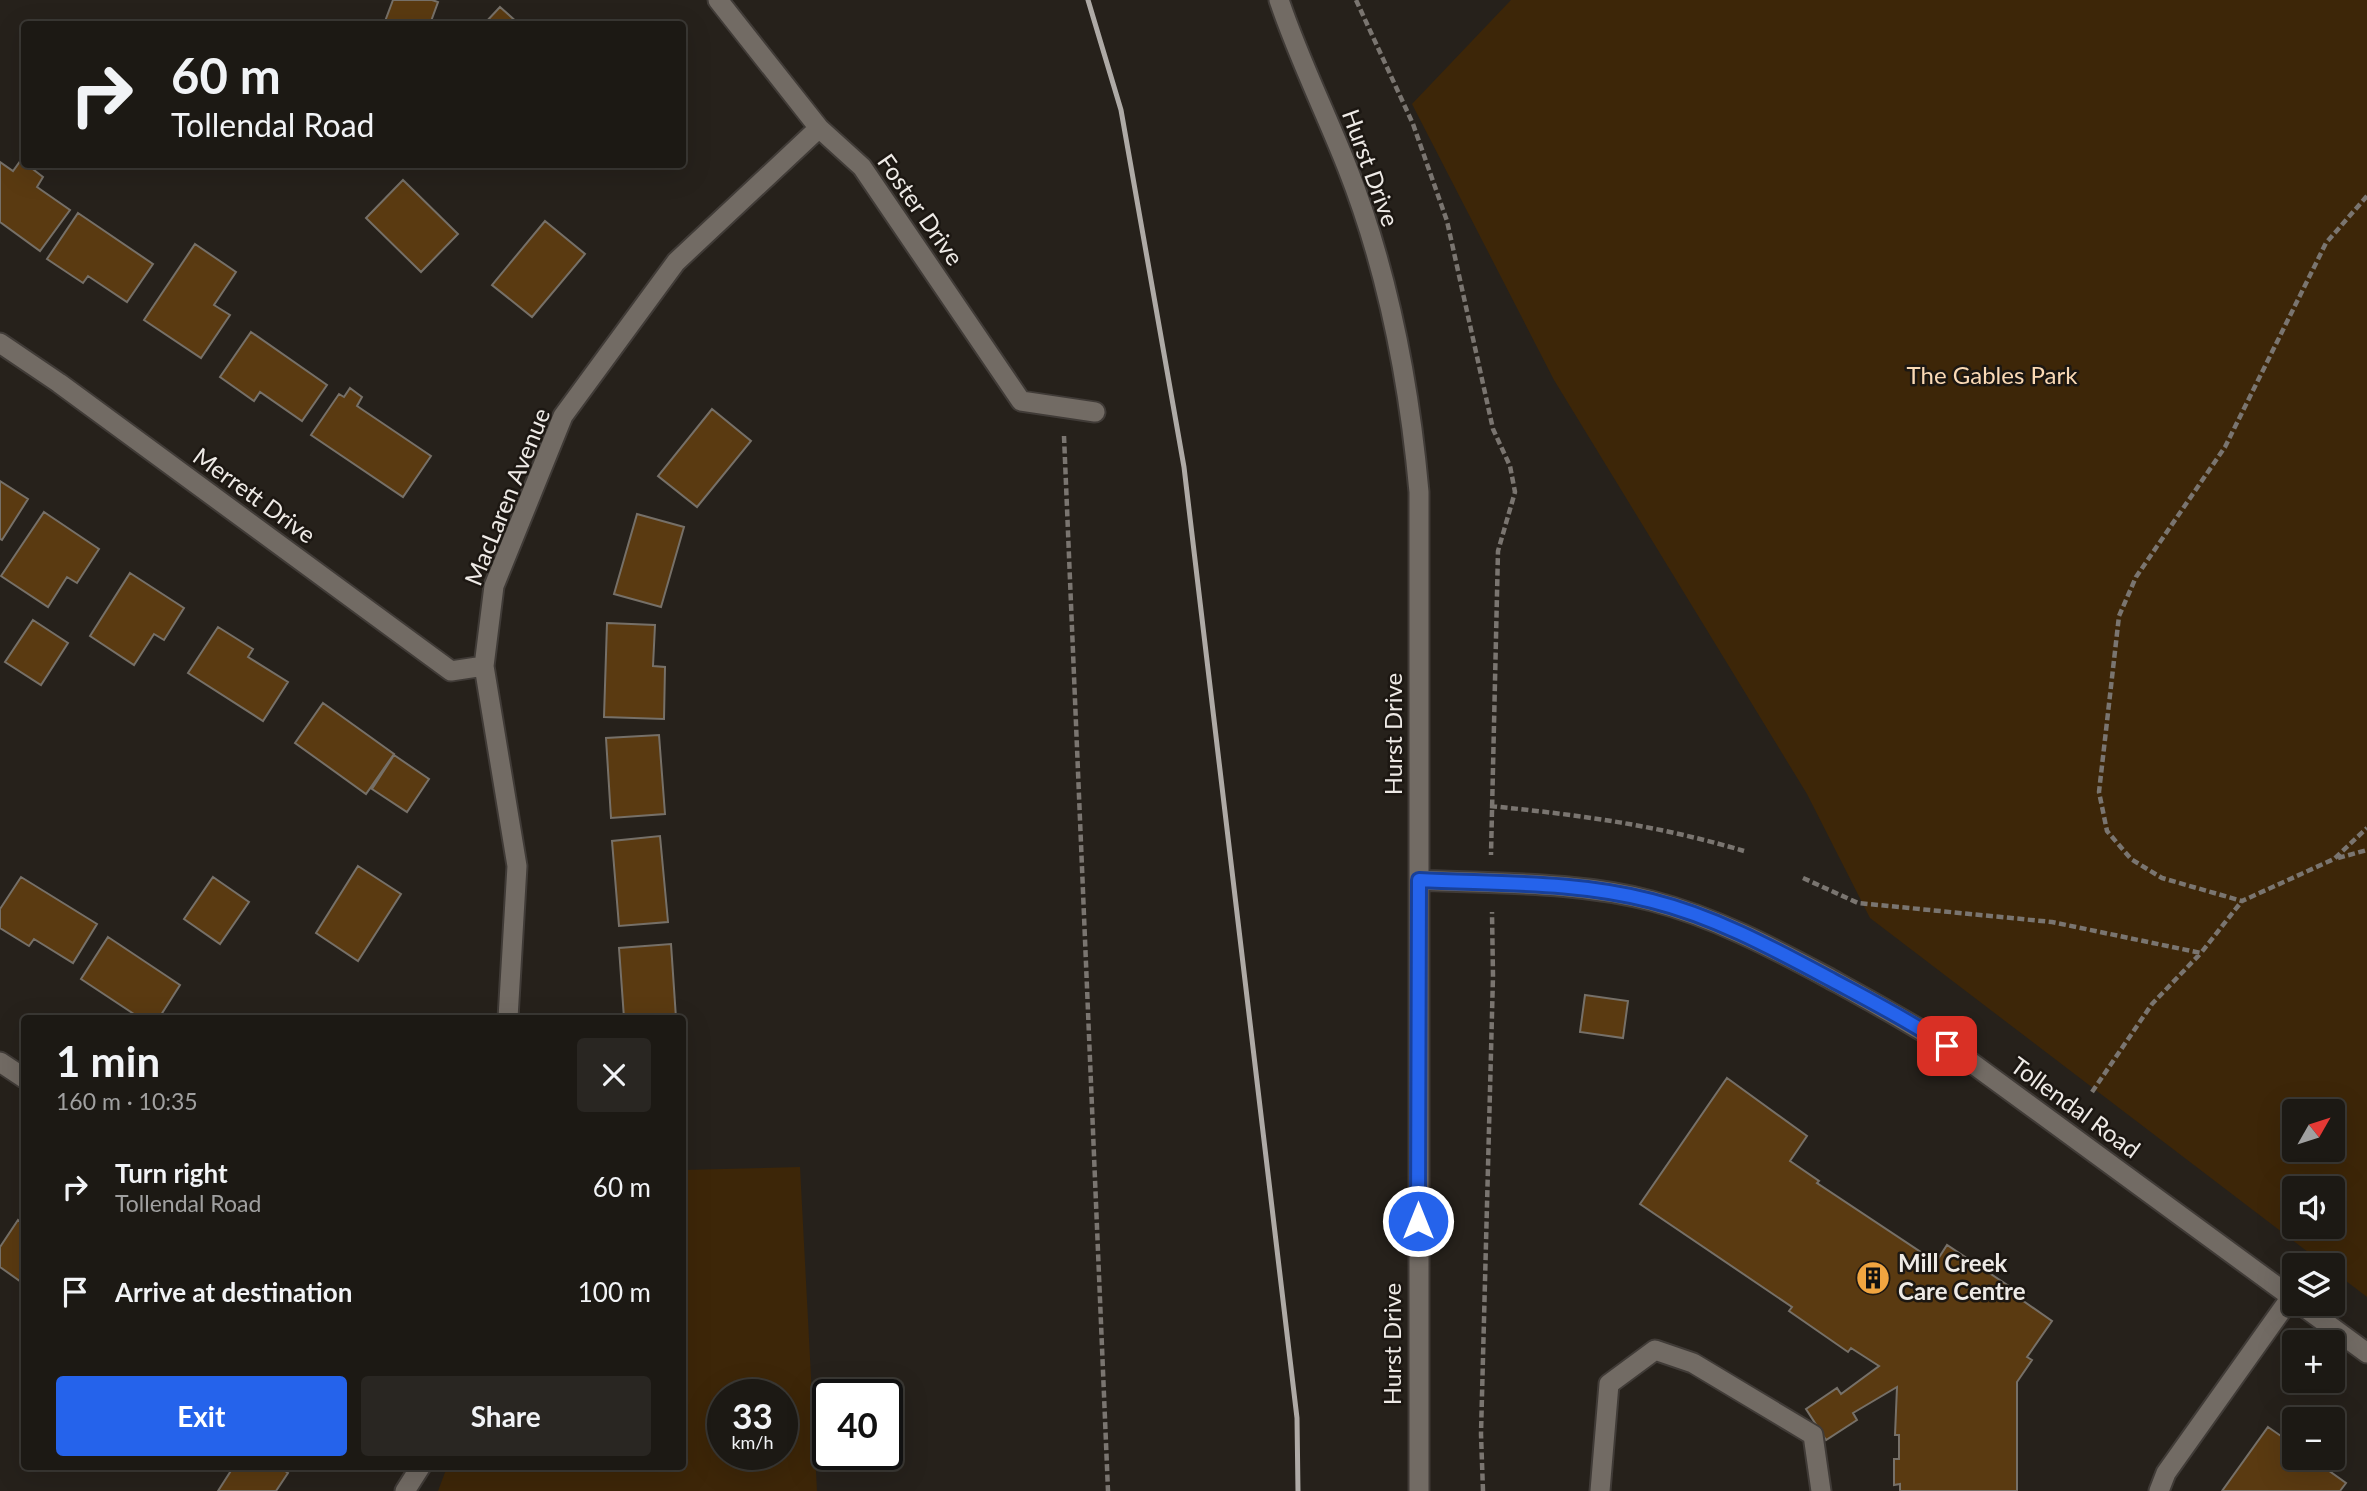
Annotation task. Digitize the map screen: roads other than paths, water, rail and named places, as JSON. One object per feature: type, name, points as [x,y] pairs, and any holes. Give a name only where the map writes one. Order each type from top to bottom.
[{"type":"street","name":"Foster Drive","points":[[718,0],[820,128],[862,167],[1021,401],[1095,412]]},
{"type":"street","name":"Hurst Drive","points":[[1279,0],[1348,169],[1377,257],[1402,360],[1419,492],[1419,1491]]},
{"type":"street","name":"MacLaren Avenue","points":[[508,1015],[517,866],[484,667],[494,586],[563,416],[676,262],[820,128]]},
{"type":"street","name":"Merrett Drive","points":[[0,343],[59,383],[451,671],[484,667]]},
{"type":"street","name":"Tollendal Road","points":[[1419,880],[1606,892],[1683,910],[1738,931],[1912,1023],[1965,1058],[2282,1290]]},
{"type":"street","points":[[0,1062],[21,1076]]},
{"type":"street","points":[[2159,1491],[2166,1473],[2283,1316]]},
{"type":"street","name":"Tollendal Road","points":[[2317,1316],[2367,1353]]},
{"type":"street","points":[[1600,1491],[1609,1384],[1656,1350],[1693,1363],[1813,1436],[1821,1491]]},
{"type":"street","points":[[405,1491],[418,1470]]},
{"type":"railway","points":[[1088,0],[1121,110],[1184,467],[1297,1418],[1298,1491]]},
{"type":"place","name":"Mill Creek Care Centre","points":[[1873,1278]]},
{"type":"park label","name":"The Gables Park","points":[[1992,376]]}]
